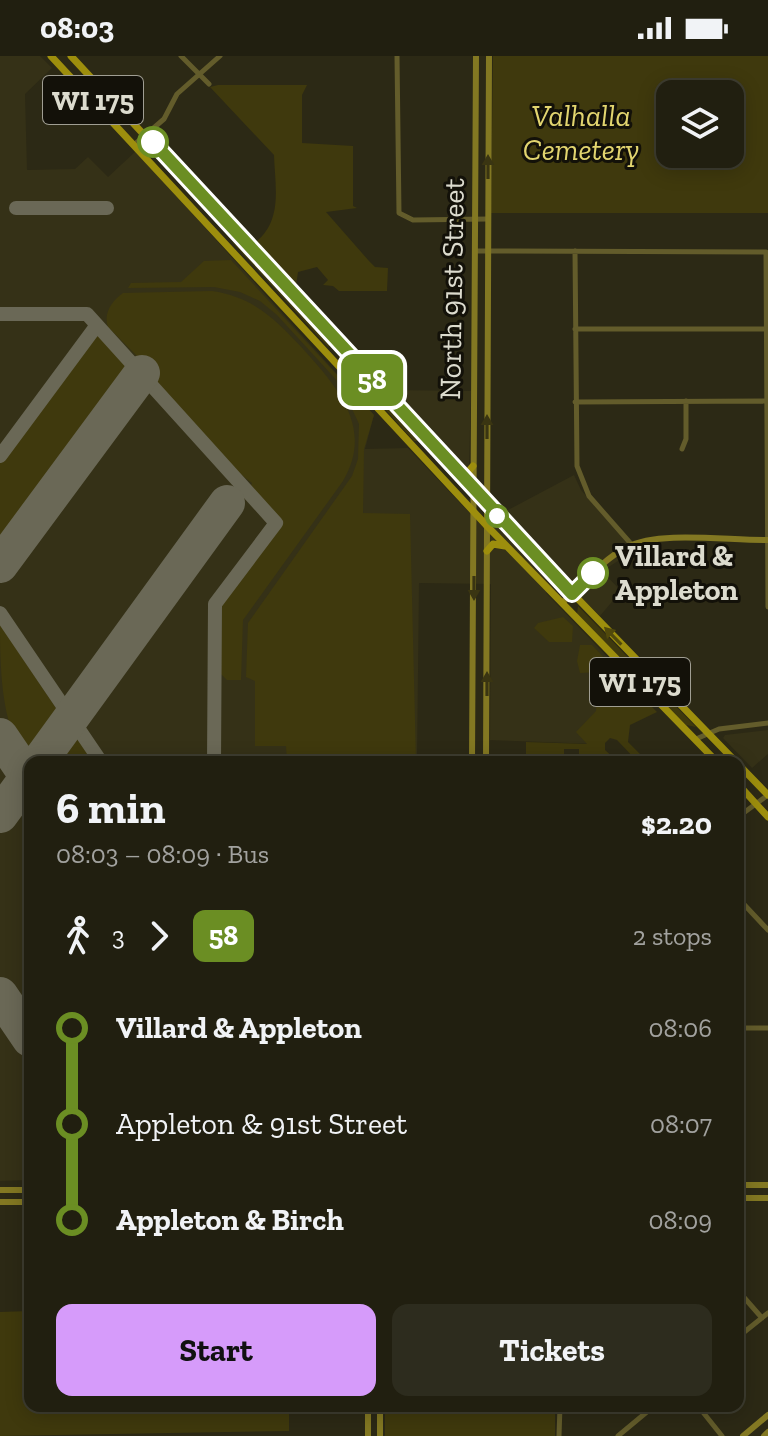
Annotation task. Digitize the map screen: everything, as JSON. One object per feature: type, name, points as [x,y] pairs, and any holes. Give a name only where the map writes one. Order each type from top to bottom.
[{"type":"main road","name":"WI 175","points":[[51,56],[487,526],[712,756]]},
{"type":"main road","name":"WI 175","points":[[71,56],[487,505],[730,756]]},
{"type":"main road","name":"North 91st Street","points":[[472,756],[476,56]]},
{"type":"main road","name":"North 91st Street","points":[[486,756],[489,56]]},
{"type":"main road","points":[[457,472],[468,472],[473,466]]},
{"type":"main road","points":[[562,603],[612,556],[632,545],[659,540],[767,540]]},
{"type":"main road","points":[[487,551],[494,544],[509,548]]},
{"type":"main road","points":[[524,564],[535,556]]},
{"type":"main road","name":"WI 175","points":[[744,770],[768,795]]},
{"type":"main road","points":[[744,791],[768,817]]},
{"type":"main road","points":[[744,1185],[768,1185]]},
{"type":"main road","points":[[0,1190],[24,1190]]},
{"type":"main road","points":[[744,1198],[768,1198]]},
{"type":"main road","points":[[0,1202],[24,1202]]},
{"type":"main road","points":[[368,1412],[368,1436]]},
{"type":"main road","points":[[380,1412],[380,1436]]},
{"type":"main road","points":[[743,1436],[768,1415]]},
{"type":"street","points":[[181,56],[209,84]]},
{"type":"street","points":[[135,144],[169,113],[177,94],[220,56]]},
{"type":"street","points":[[397,56],[399,213],[413,220],[488,219]]},
{"type":"street","points":[[475,251],[766,252],[768,607]]},
{"type":"street","points":[[575,251],[575,453],[584,488],[632,545]]},
{"type":"street","points":[[575,329],[766,329]]},
{"type":"street","points":[[682,449],[686,437],[686,401]]},
{"type":"street","points":[[575,402],[766,401]]},
{"type":"street","points":[[696,739],[706,733],[768,723]]},
{"type":"street","points":[[744,813],[768,795]]},
{"type":"street","points":[[744,904],[768,930]]},
{"type":"street","points":[[744,1028],[768,1028]]},
{"type":"street","points":[[744,1298],[762,1318]]},
{"type":"street","points":[[744,1332],[768,1313]]},
{"type":"street","points":[[559,1436],[560,1412]]},
{"type":"street","points":[[618,1436],[647,1412]]},
{"type":"street","points":[[703,1412],[722,1436]]},
{"type":"shaded area","points":[[0,56],[40,56],[52,68],[25,94],[27,170],[75,169],[88,157],[108,177],[136,151],[374,415],[365,449],[408,448],[483,527],[504,512],[574,475],[581,490],[634,551],[602,571],[621,591],[600,616],[562,578],[546,593],[647,698],[596,744],[490,740],[491,584],[419,583],[417,756],[24,756],[24,1180],[0,1181]]},
{"type":"shaded area","points":[[387,390],[471,391],[469,467],[461,470]]},
{"type":"shaded area","points":[[768,730],[768,754],[752,768],[744,756],[723,738],[725,735]]},
{"type":"green space","name":"Valhalla Cemetery","points":[[493,56],[768,56],[768,213],[491,213]]},
{"type":"green space","points":[[307,85],[302,95],[302,143],[353,146],[353,206],[357,208],[326,212],[375,267],[388,268],[387,291],[339,291],[333,286],[323,285],[328,280],[317,267],[298,272],[296,286],[256,242],[265,233],[274,213],[274,155],[210,87]]},
{"type":"green space","points":[[231,241],[261,265],[332,344],[328,347]]},
{"type":"green space","points":[[231,260],[374,415],[364,449],[363,513],[410,514],[416,756],[287,756],[286,746],[255,746],[255,681],[246,677],[248,623],[352,476],[358,459],[359,424],[341,385],[277,315],[260,301],[240,292],[214,287],[128,288],[131,283],[181,282],[204,261]]},
{"type":"green space","points":[[212,291],[252,304],[274,320],[304,350],[329,379],[348,410],[355,444],[352,462],[343,481],[243,620],[241,680],[227,680],[220,673],[222,603],[281,521],[251,486],[252,483],[234,469],[150,374],[152,371],[108,327],[107,322],[110,308],[123,293]]},
{"type":"green space","points":[[98,334],[128,364],[128,377],[0,549],[0,463],[93,336]]},
{"type":"green space","points":[[340,352],[414,432],[418,441],[414,441],[339,359]]},
{"type":"green space","points":[[578,606],[696,727],[686,725],[577,614]]},
{"type":"green space","points":[[563,617],[573,626],[572,642],[549,642],[534,628],[538,623]]},
{"type":"green space","points":[[0,624],[58,711],[53,726],[32,753],[21,746],[8,717],[2,677]]},
{"type":"green space","points":[[580,645],[592,645],[617,671],[580,673],[577,661]]},
{"type":"green space","points":[[597,676],[621,676],[657,712],[630,725],[628,742],[642,756],[632,756],[617,740],[610,738],[605,743],[605,750],[612,756],[579,754],[579,749],[564,749],[564,756],[526,756],[526,742],[587,744],[576,732],[596,711]]},
{"type":"green space","points":[[71,736],[77,737],[91,756],[55,756]]},
{"type":"green space","points":[[24,1311],[24,1412],[289,1412],[289,1431],[0,1436],[0,1312]]},
{"type":"green space","points":[[385,1412],[555,1412],[555,1436],[385,1436]]},
{"type":"taxiway","points":[[16,208],[107,208]]},
{"type":"taxiway","points":[[0,314],[87,314],[276,523],[215,604],[214,756]]},
{"type":"taxiway","points":[[0,456],[97,325]]},
{"type":"taxiway","points":[[0,613],[97,756]]},
{"type":"taxiway","points":[[43,756],[71,717]]},
{"type":"runway","points":[[0,565],[142,373]]},
{"type":"runway","points":[[43,756],[227,503]]},
{"type":"runway","points":[[0,736],[24,771]]},
{"type":"runway","points":[[0,815],[24,782]]},
{"type":"runway","points":[[0,995],[24,1030]]},
{"type":"bus line","name":"58","points":[[153,142],[572,594],[593,573]]},
{"type":"place","name":"Villard & Appleton","points":[[593,573]]}]
